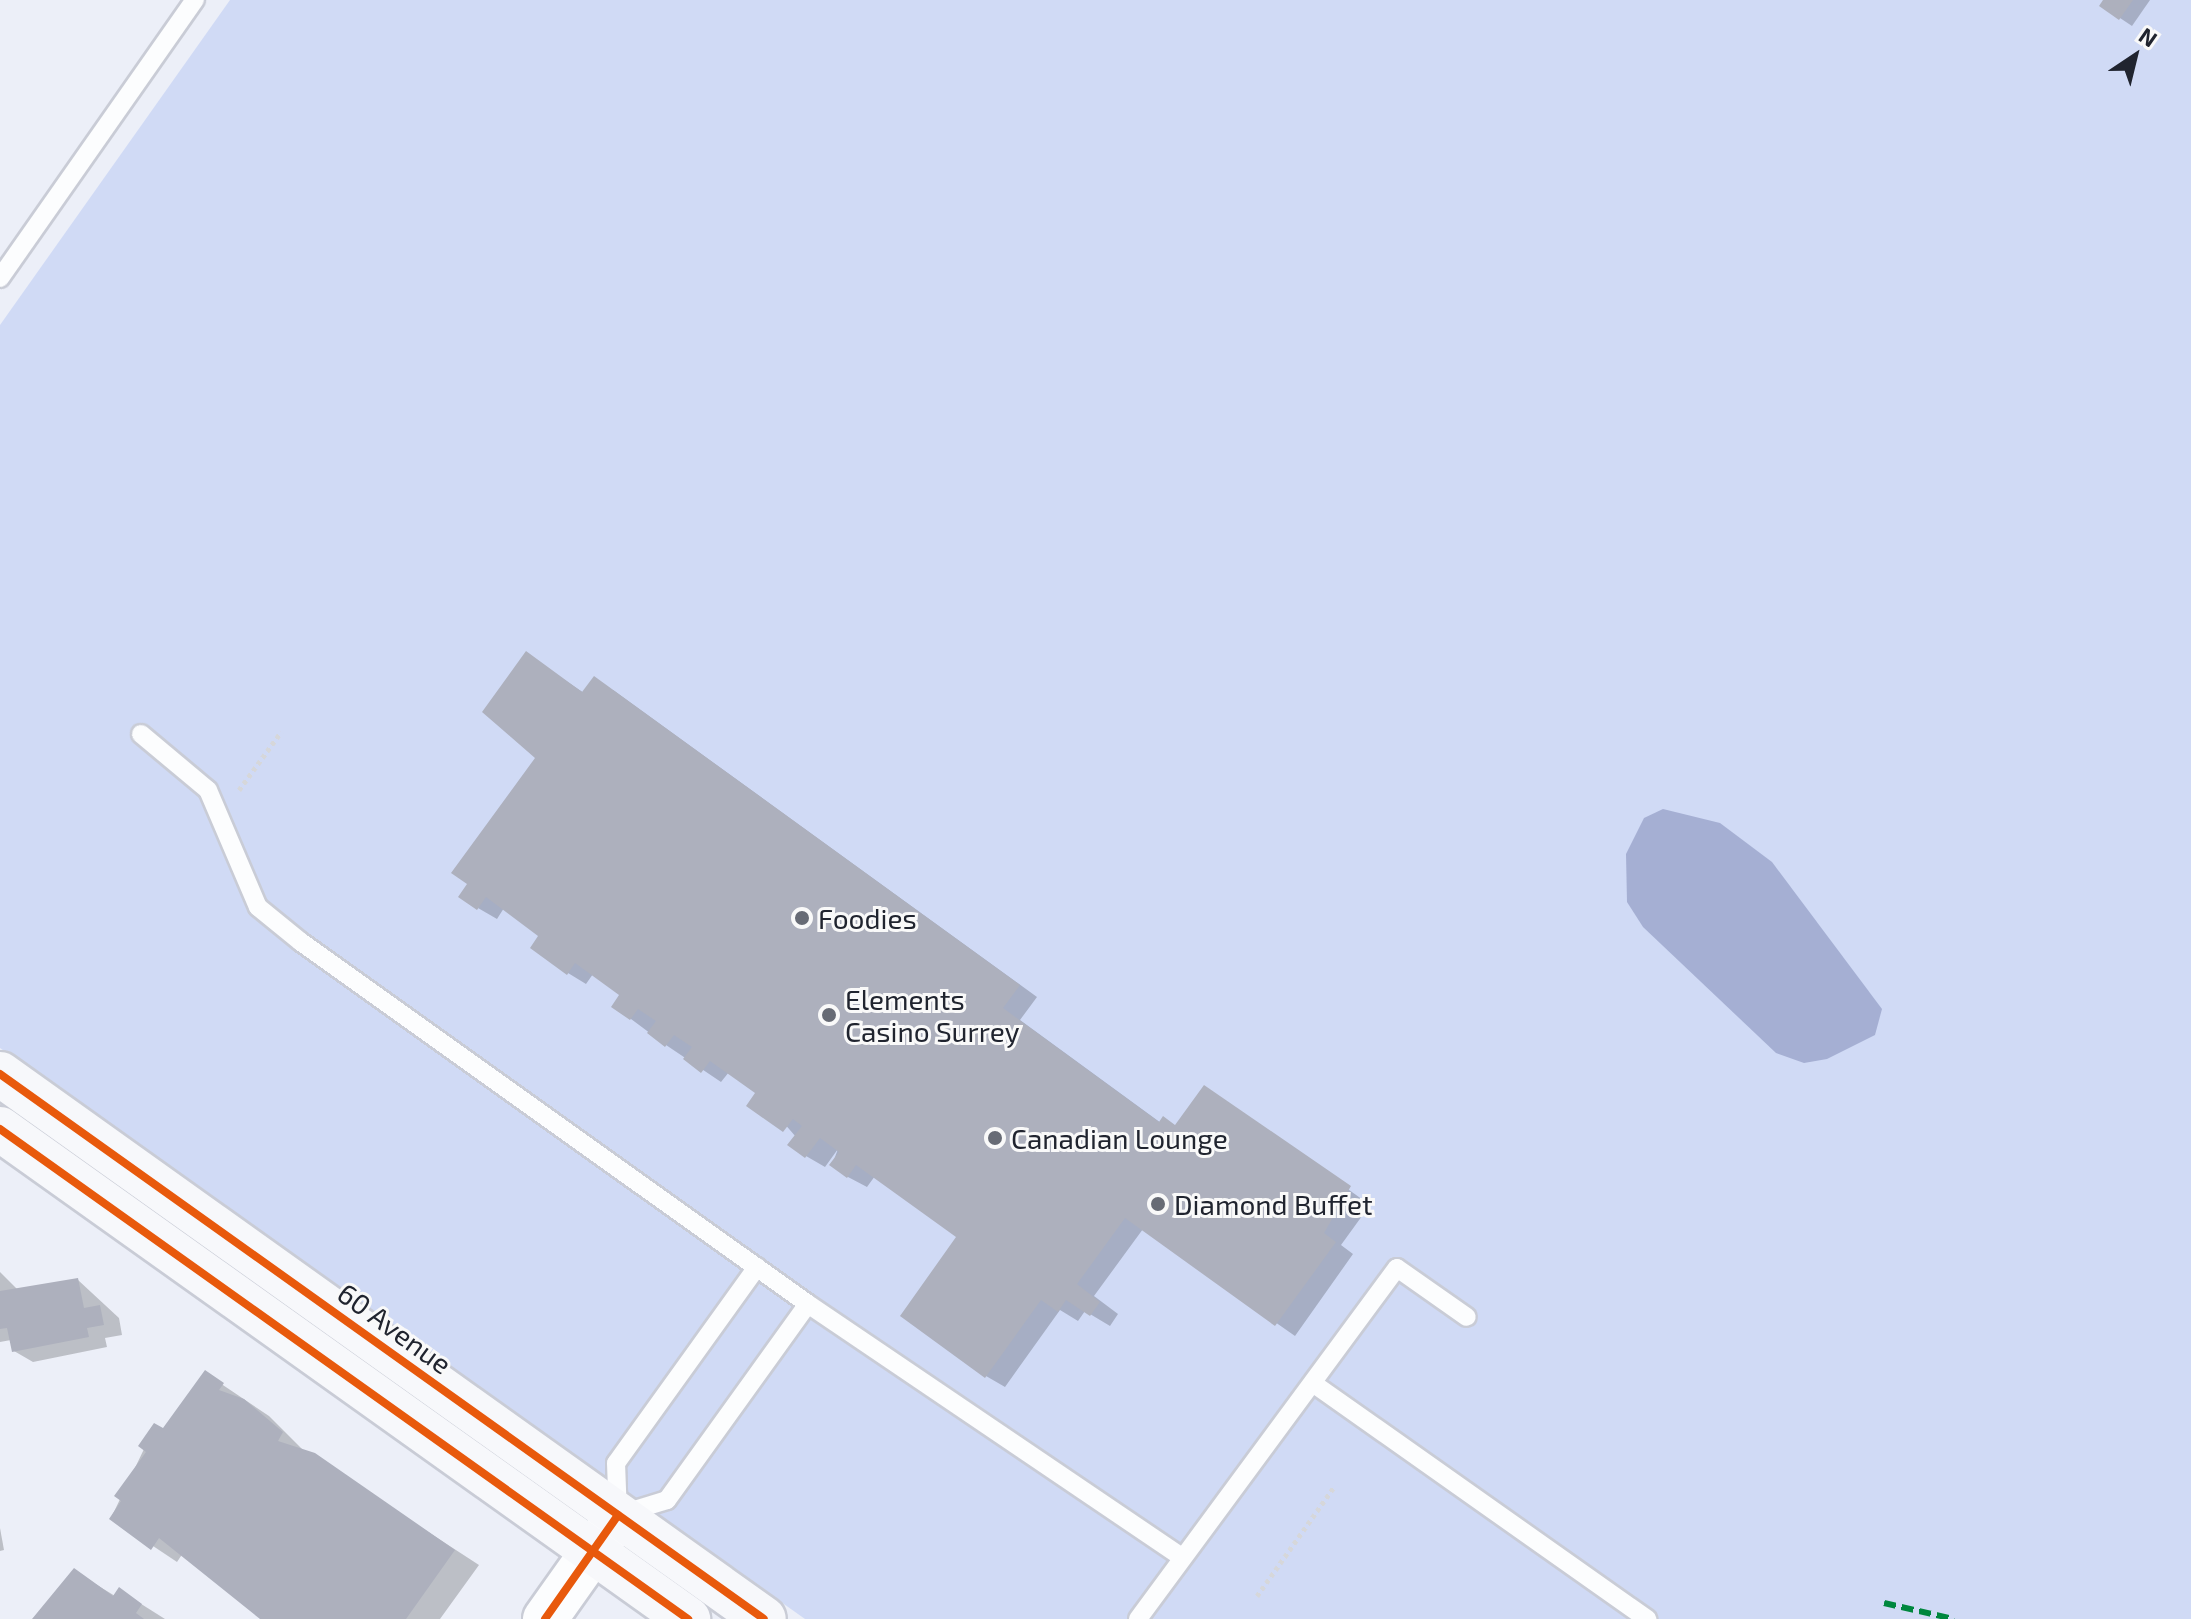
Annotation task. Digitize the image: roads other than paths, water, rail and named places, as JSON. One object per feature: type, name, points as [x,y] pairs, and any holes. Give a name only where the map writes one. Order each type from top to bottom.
[{"type":"main road","name":"60 Avenue","points":[[0,1074],[764,1619]]},
{"type":"main road","points":[[0,1098],[158,1204],[190,1208]]},
{"type":"main road","points":[[0,1129],[688,1619]]},
{"type":"street","points":[[545,1619],[618,1515]]},
{"type":"lane","points":[[0,278],[195,0]]},
{"type":"lane","points":[[141,734],[208,790],[222,813],[258,907],[808,1304],[1182,1557]]},
{"type":"lane","points":[[757,1267],[616,1463],[618,1515],[667,1500],[808,1304]]},
{"type":"lane","points":[[1138,1619],[1397,1268],[1467,1317]]},
{"type":"lane","points":[[1314,1384],[1647,1619]]},
{"type":"place","name":"Foodies","points":[[802,918]]},
{"type":"place","name":"Elements Casino Surrey","points":[[829,1015]]},
{"type":"place","name":"Canadian Lounge","points":[[995,1138]]},
{"type":"place","name":"Diamond Buffet","points":[[1158,1204]]}]
